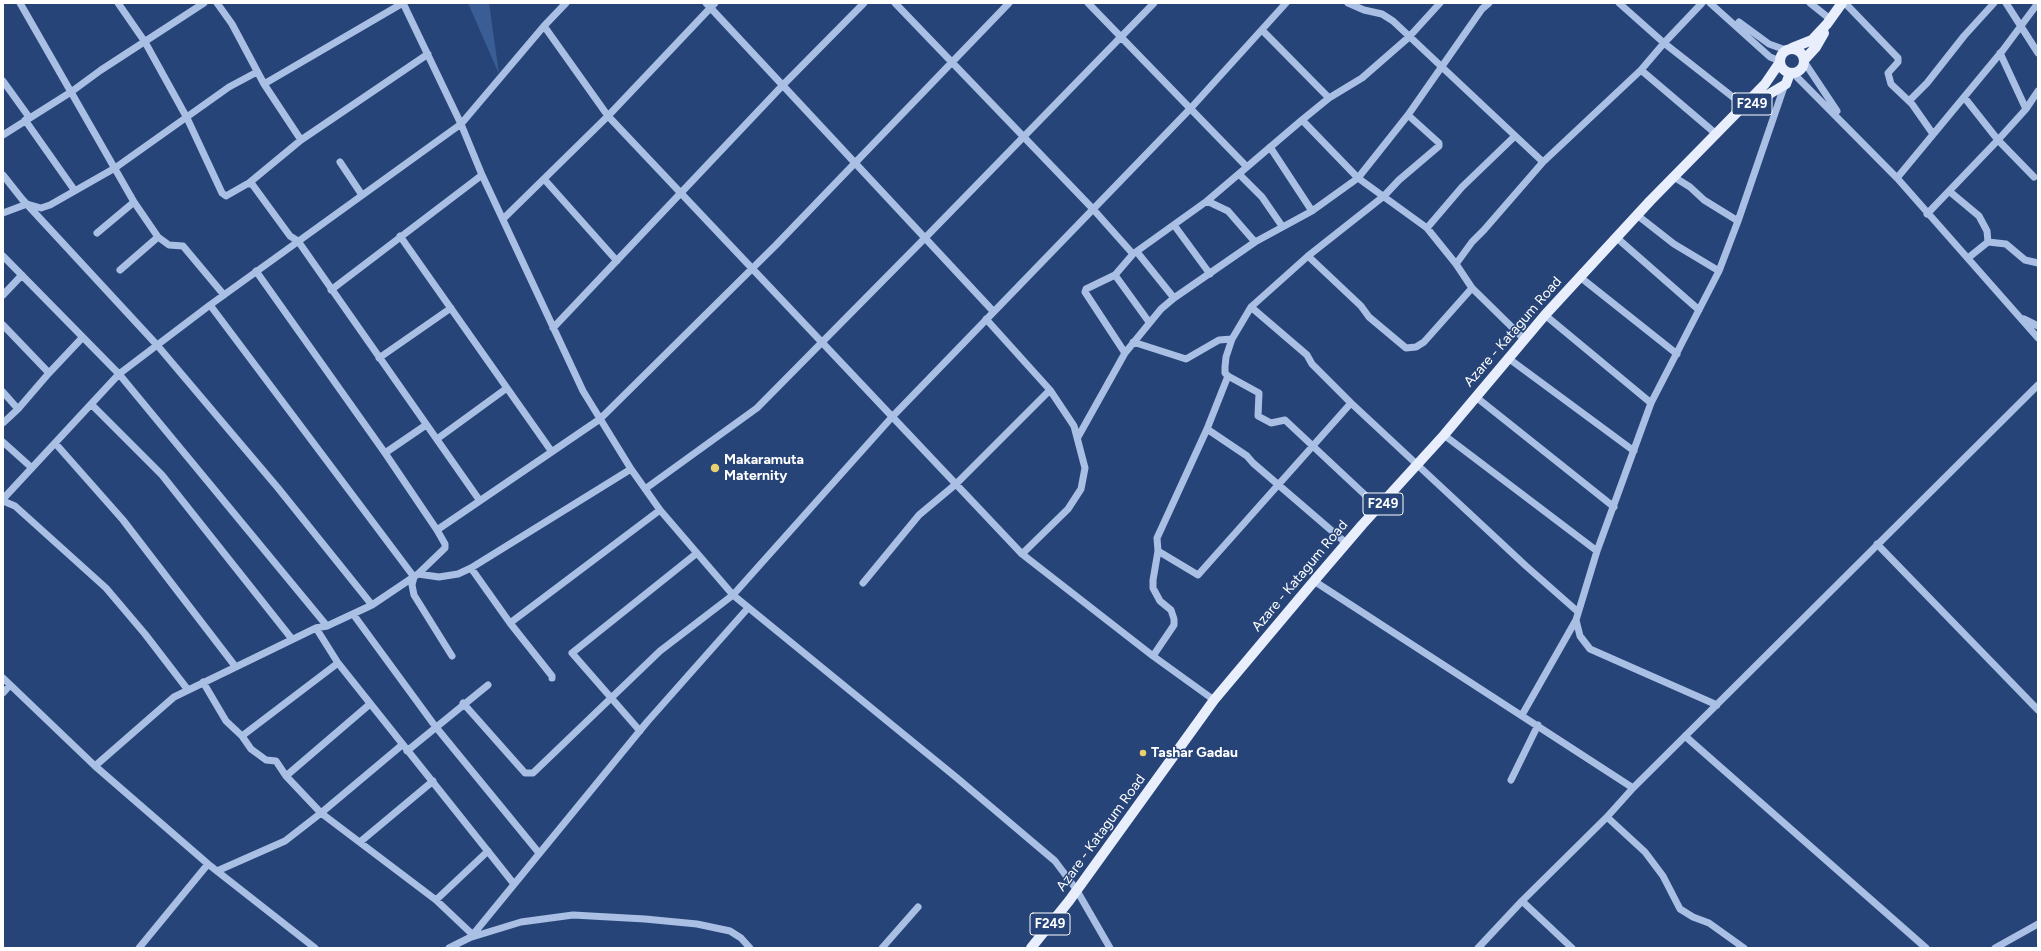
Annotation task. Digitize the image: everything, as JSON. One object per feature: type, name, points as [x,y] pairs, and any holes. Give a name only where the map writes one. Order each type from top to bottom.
[{"type":"main road","points":[[1780,61],[1782,68],[1791,73],[1801,70],[1805,61],[1816,47],[1843,3]]},
{"type":"main road","points":[[1790,49],[1812,40],[1843,3]]},
{"type":"main road","name":"Azare - Katagum Road","points":[[1031,948],[1214,700],[1314,581],[1444,435],[1545,315],[1637,215],[1771,77],[1783,52],[1790,49]]},
{"type":"main road","points":[[1790,49],[1800,51],[1805,61]]},
{"type":"main road","name":"F249","points":[[1786,84],[1791,73]]},
{"type":"main road","name":"Azare - Katagum Road","points":[[1714,135],[1758,100],[1786,84]]},
{"type":"street","points":[[20,3],[134,202],[158,237],[169,245],[183,246],[224,295]]},
{"type":"street","points":[[118,3],[145,42],[187,118],[224,196],[249,183],[300,140],[428,54]]},
{"type":"street","points":[[3,135],[71,92],[204,3]]},
{"type":"street","points":[[217,3],[232,24],[264,84],[300,140]]},
{"type":"street","points":[[264,84],[403,3],[461,124],[482,175],[583,390],[631,469],[660,510],[733,595],[1043,849],[1055,861],[1076,889],[1110,948]]},
{"type":"street","points":[[188,690],[146,634],[106,588],[15,506],[3,500],[119,374],[256,271],[461,124],[544,26],[566,3]]},
{"type":"street","points":[[553,328],[782,86],[864,3]]},
{"type":"street","points":[[895,3],[1135,253],[1174,298]]},
{"type":"street","points":[[437,530],[600,419],[752,268],[1009,3]]},
{"type":"street","points":[[1088,3],[1120,38],[1247,168]]},
{"type":"street","points":[[645,489],[757,408],[1154,3]]},
{"type":"street","points":[[463,703],[525,773],[533,773],[660,651],[733,595],[892,417],[1190,109],[1286,3]]},
{"type":"street","points":[[1348,3],[1364,10],[1382,14],[1442,67],[1543,162]]},
{"type":"street","points":[[1124,352],[1085,292],[1086,289],[1115,274],[1135,253],[1207,201],[1302,120],[1330,98],[1362,78],[1409,37],[1440,3]]},
{"type":"street","points":[[1078,437],[1124,352],[1149,322],[1174,298],[1255,242],[1312,211],[1358,178],[1408,115],[1482,9],[1489,3]]},
{"type":"street","points":[[1619,3],[1664,43],[1743,105]]},
{"type":"street","points":[[1456,264],[1472,242],[1543,162],[1642,70],[1664,43],[1702,3]]},
{"type":"street","points":[[1710,3],[1770,57],[1780,61]]},
{"type":"street","points":[[1717,3],[1761,40],[1775,47],[1790,49]]},
{"type":"street","points":[[1810,3],[1830,19]]},
{"type":"street","points":[[1843,3],[1898,58],[1898,62],[1888,73],[1891,84],[1909,101],[1933,134]]},
{"type":"street","points":[[1909,101],[1927,83],[1964,36],[1994,3]]},
{"type":"street","points":[[2006,3],[2038,53]]},
{"type":"street","points":[[1897,178],[2000,53],[2038,3]]},
{"type":"street","points":[[503,219],[608,116],[710,5],[782,86],[994,311]]},
{"type":"street","points":[[544,26],[608,116],[1022,554],[1153,656],[1214,700]]},
{"type":"street","points":[[1262,30],[1330,98]]},
{"type":"street","points":[[2000,53],[2026,109]]},
{"type":"street","points":[[1805,61],[1848,127]]},
{"type":"street","points":[[1642,70],[1714,135]]},
{"type":"street","points":[[3,213],[26,204],[41,208],[50,205],[115,168],[229,87],[257,72]]},
{"type":"street","points":[[1791,73],[1848,127],[1897,178],[2038,338]]},
{"type":"street","points":[[3,81],[75,191]]},
{"type":"street","points":[[1580,636],[1576,620],[1577,611],[1597,551],[1651,403],[1719,271],[1786,84]]},
{"type":"street","points":[[1928,214],[2026,109],[2038,91]]},
{"type":"street","points":[[1964,97],[1998,140],[2034,177]]},
{"type":"street","points":[[1379,508],[1285,420],[1271,423],[1258,416],[1259,393],[1228,376],[1225,373],[1224,367],[1232,339],[1251,307],[1308,256],[1384,196],[1399,180],[1439,146],[1439,143],[1408,115]]},
{"type":"street","points":[[1302,120],[1358,178],[1427,228],[1456,264],[1472,288],[1524,339]]},
{"type":"street","points":[[1427,228],[1462,187],[1515,136]]},
{"type":"street","points":[[1270,147],[1312,211]]},
{"type":"street","points":[[340,162],[362,195]]},
{"type":"street","points":[[1239,174],[1262,197],[1282,226]]},
{"type":"street","points":[[3,175],[26,204],[157,345],[278,488],[372,605]]},
{"type":"street","points":[[331,290],[482,175]]},
{"type":"street","points":[[1674,177],[1690,187],[1704,200],[1738,221]]},
{"type":"street","points":[[544,179],[617,261]]},
{"type":"street","points":[[249,183],[290,236],[298,241],[480,501]]},
{"type":"street","points":[[1949,191],[1979,216],[1987,231],[1988,242]]},
{"type":"street","points":[[1207,201],[1228,211],[1255,242]]},
{"type":"street","points":[[97,233],[134,202]]},
{"type":"street","points":[[1637,215],[1674,244],[1719,271]]},
{"type":"street","points":[[1174,225],[1210,274]]},
{"type":"street","points":[[400,236],[552,452]]},
{"type":"street","points":[[120,270],[158,237]]},
{"type":"street","points":[[1617,238],[1699,310]]},
{"type":"street","points":[[1968,258],[1988,242],[2006,244],[2025,260],[2038,263]]},
{"type":"street","points":[[3,256],[119,374],[327,626]]},
{"type":"street","points":[[1308,256],[1361,306],[1369,317],[1406,348],[1416,347],[1424,342],[1472,288]]},
{"type":"street","points":[[95,766],[174,697],[292,639],[316,628],[327,626],[372,605],[416,576],[445,548],[445,544],[437,530],[385,453],[256,271]]},
{"type":"street","points":[[1115,274],[1149,322]]},
{"type":"street","points":[[3,295],[22,275]]},
{"type":"street","points":[[1580,277],[1676,354]]},
{"type":"street","points":[[210,305],[416,576]]},
{"type":"street","points":[[1251,307],[1307,355],[1312,364],[1351,403],[1526,566],[1577,611]]},
{"type":"street","points":[[379,358],[451,308]]},
{"type":"street","points":[[1545,315],[1651,403]]},
{"type":"street","points":[[2021,317],[2038,326]]},
{"type":"street","points":[[986,319],[1050,390],[1074,426],[1085,468],[1081,489],[1068,509],[1022,554]]},
{"type":"street","points":[[3,325],[49,373]]},
{"type":"street","points":[[3,423],[18,409],[82,338]]},
{"type":"street","points":[[1133,342],[1186,359],[1219,340],[1232,339]]},
{"type":"street","points":[[1508,358],[1634,451]]},
{"type":"street","points":[[1153,656],[1174,624],[1171,610],[1160,600],[1154,588],[1153,580],[1158,551],[1157,538],[1207,429],[1228,376]]},
{"type":"street","points":[[1478,948],[1522,901],[1607,818],[1633,788],[1877,544],[2038,386]]},
{"type":"street","points":[[436,440],[507,388]]},
{"type":"street","points":[[863,582],[919,515],[956,484],[1050,390]]},
{"type":"street","points":[[3,392],[18,409]]},
{"type":"street","points":[[1476,397],[1614,507]]},
{"type":"street","points":[[1158,551],[1198,576],[1351,403]]},
{"type":"street","points":[[91,404],[162,475],[292,639]]},
{"type":"street","points":[[385,453],[426,425]]},
{"type":"street","points":[[1207,429],[1247,456],[1346,544]]},
{"type":"street","points":[[1444,435],[1597,551]]},
{"type":"street","points":[[3,442],[32,468]]},
{"type":"street","points":[[55,443],[123,520],[235,666]]},
{"type":"street","points":[[416,576],[440,577],[458,574],[471,568],[631,469]]},
{"type":"street","points":[[510,623],[660,510]]},
{"type":"street","points":[[1877,544],[2038,710]]},
{"type":"street","points":[[640,731],[572,653],[696,553]]},
{"type":"street","points":[[471,568],[510,623],[552,676],[552,678]]},
{"type":"street","points":[[416,576],[412,585],[414,595],[452,656]]},
{"type":"street","points":[[1314,581],[1633,788]]},
{"type":"street","points":[[472,936],[640,731],[748,608]]},
{"type":"street","points":[[353,614],[435,726],[539,853]]},
{"type":"street","points":[[1522,715],[1576,620]]},
{"type":"street","points":[[316,628],[338,663],[404,748],[514,884]]},
{"type":"street","points":[[1570,631],[1580,636],[1590,648],[1716,705]]},
{"type":"street","points":[[242,736],[338,663]]},
{"type":"street","points":[[3,678],[95,766],[208,864],[316,948]]},
{"type":"street","points":[[203,682],[226,721],[242,736],[251,749],[266,760],[276,762],[286,776],[321,813],[436,900],[472,936]]},
{"type":"street","points":[[3,693],[10,685]]},
{"type":"street","points":[[217,871],[285,841],[404,748],[488,685]]},
{"type":"street","points":[[286,776],[370,704]]},
{"type":"street","points":[[1512,780],[1538,726]]},
{"type":"street","points":[[1685,736],[1926,948]]},
{"type":"street","points":[[360,842],[432,781]]},
{"type":"street","points":[[1607,818],[1645,852],[1663,876],[1680,909],[1693,917],[1709,923],[1744,948]]},
{"type":"street","points":[[436,900],[488,852]]},
{"type":"street","points":[[139,948],[208,864]]},
{"type":"street","points":[[1522,901],[1572,948]]},
{"type":"street","points":[[882,948],[918,907]]},
{"type":"street","points":[[449,948],[472,936],[521,922],[573,915],[645,919],[697,924],[730,931],[741,938],[750,948]]},
{"type":"street","points":[[1995,948],[2038,924]]},
{"type":"shaded area","points":[[468,3],[489,3],[499,74]]},
{"type":"place","name":"Makaramuta Maternity","points":[[715,468]]},
{"type":"place","name":"Tashar Gadau","points":[[1143,753]]}]
